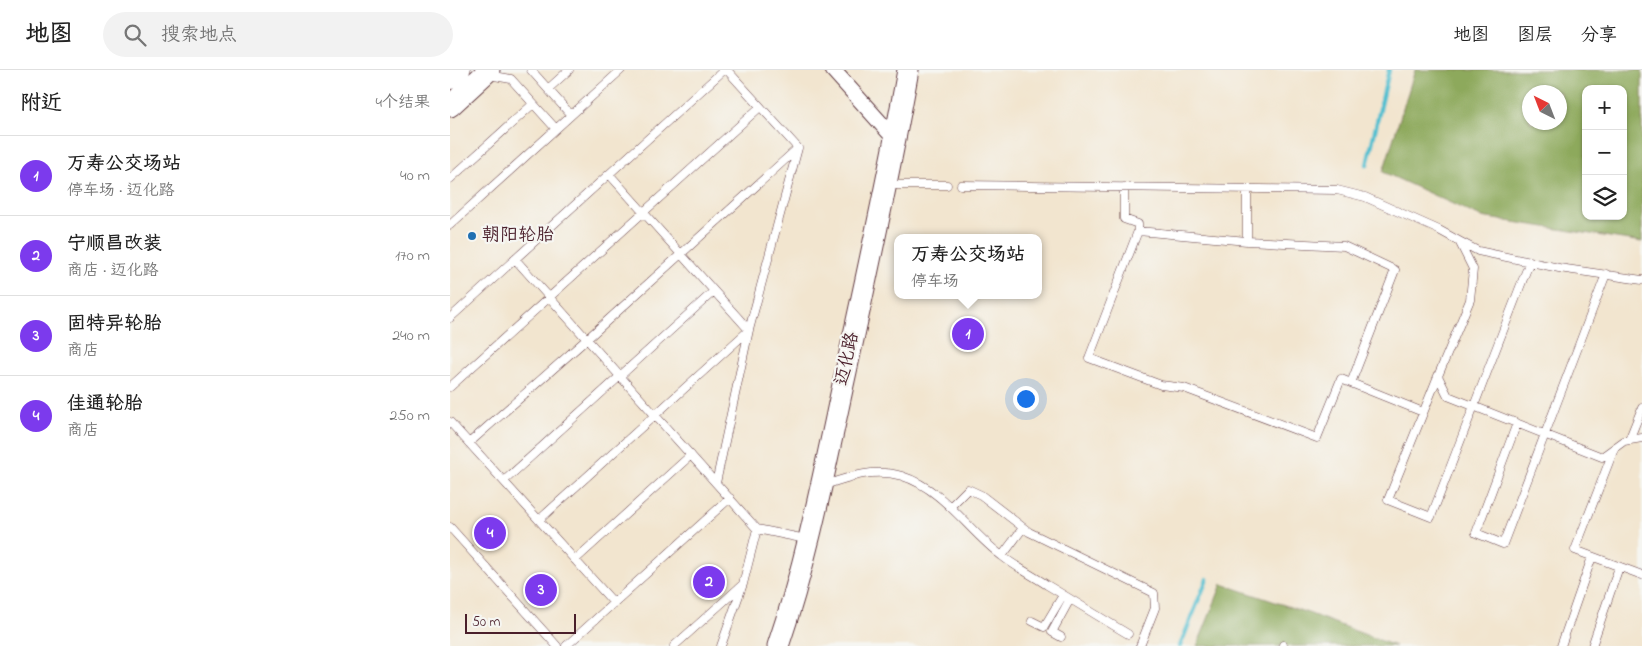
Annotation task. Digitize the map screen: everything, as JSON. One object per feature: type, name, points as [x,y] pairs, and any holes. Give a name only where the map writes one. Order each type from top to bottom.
[{"type":"highway","points":[[450,75],[456,70]]},
{"type":"street","points":[[833,70],[895,139]]},
{"type":"street","name":"迈化路","points":[[778,646],[793,601],[821,487],[886,185],[908,70]]},
{"type":"street","points":[[450,106],[487,72]]},
{"type":"lane","points":[[531,70],[571,115]]},
{"type":"lane","points":[[548,89],[569,70]]},
{"type":"lane","points":[[450,224],[621,70]]},
{"type":"lane","points":[[450,318],[725,70],[798,148]]},
{"type":"lane","points":[[487,72],[511,79],[556,129]]},
{"type":"lane","points":[[450,179],[533,104]]},
{"type":"lane","points":[[450,387],[760,107]]},
{"type":"lane","points":[[469,443],[798,148]]},
{"type":"lane","points":[[716,483],[749,330],[798,148]]},
{"type":"lane","points":[[609,174],[749,330]]},
{"type":"lane","points":[[961,184],[1337,190],[1366,197],[1439,230],[1478,251],[1559,268],[1642,280]]},
{"type":"lane","points":[[886,185],[947,185]]},
{"type":"lane","points":[[1124,187],[1124,219],[1138,224],[1138,231],[1089,358],[1161,385],[1184,388],[1318,438],[1341,380],[1423,412]]},
{"type":"lane","points":[[1247,241],[1248,189]]},
{"type":"lane","points":[[1138,231],[1247,241],[1344,246],[1395,270],[1351,383]]},
{"type":"lane","points":[[1459,241],[1473,269],[1470,300],[1388,500],[1431,517],[1530,261]]},
{"type":"lane","points":[[515,259],[757,529],[809,540]]},
{"type":"lane","points":[[1517,423],[1476,533],[1503,544],[1606,274]]},
{"type":"lane","points":[[504,481],[714,291]]},
{"type":"lane","points":[[539,520],[749,330]]},
{"type":"lane","points":[[1438,376],[1448,396],[1602,457],[1624,441],[1642,438]]},
{"type":"lane","points":[[1630,440],[1642,408]]},
{"type":"lane","points":[[450,422],[614,603]]},
{"type":"lane","points":[[1614,449],[1575,550],[1642,575]]},
{"type":"lane","points":[[574,560],[691,455]]},
{"type":"lane","points":[[821,487],[856,475],[883,472],[904,477],[925,488],[950,508],[979,537],[1002,556],[1128,634]]},
{"type":"lane","points":[[950,508],[968,489],[981,495],[1023,528],[1154,594],[1155,608],[1140,646]]},
{"type":"lane","points":[[566,646],[730,498]]},
{"type":"lane","points":[[1002,556],[1023,528]]},
{"type":"lane","points":[[721,646],[743,584],[757,529]]},
{"type":"lane","points":[[451,531],[558,646]]},
{"type":"lane","points":[[1561,646],[1592,557]]},
{"type":"lane","points":[[1592,646],[1620,567]]},
{"type":"lane","points":[[674,646],[743,584]]},
{"type":"lane","points":[[1048,630],[1067,597]]},
{"type":"lane","points":[[1032,621],[1061,637]]},
{"type":"green space","points":[[1415,70],[1642,70],[1642,242],[1481,217],[1383,172]]},
{"type":"green space","points":[[1222,584],[1308,613],[1395,646],[1197,646]]},
{"type":"waterway","points":[[1367,165],[1389,70]]},
{"type":"waterway","points":[[1180,646],[1207,579]]},
{"type":"place","name":"朝阳轮胎","points":[[472,236]]},
{"type":"place","name":"万寿公交场站","points":[[968,334]]},
{"type":"place","name":"佳通轮胎","points":[[490,533]]},
{"type":"place","name":"宁顺昌改装","points":[[709,582]]},
{"type":"place","name":"固特异轮胎","points":[[541,590]]}]
